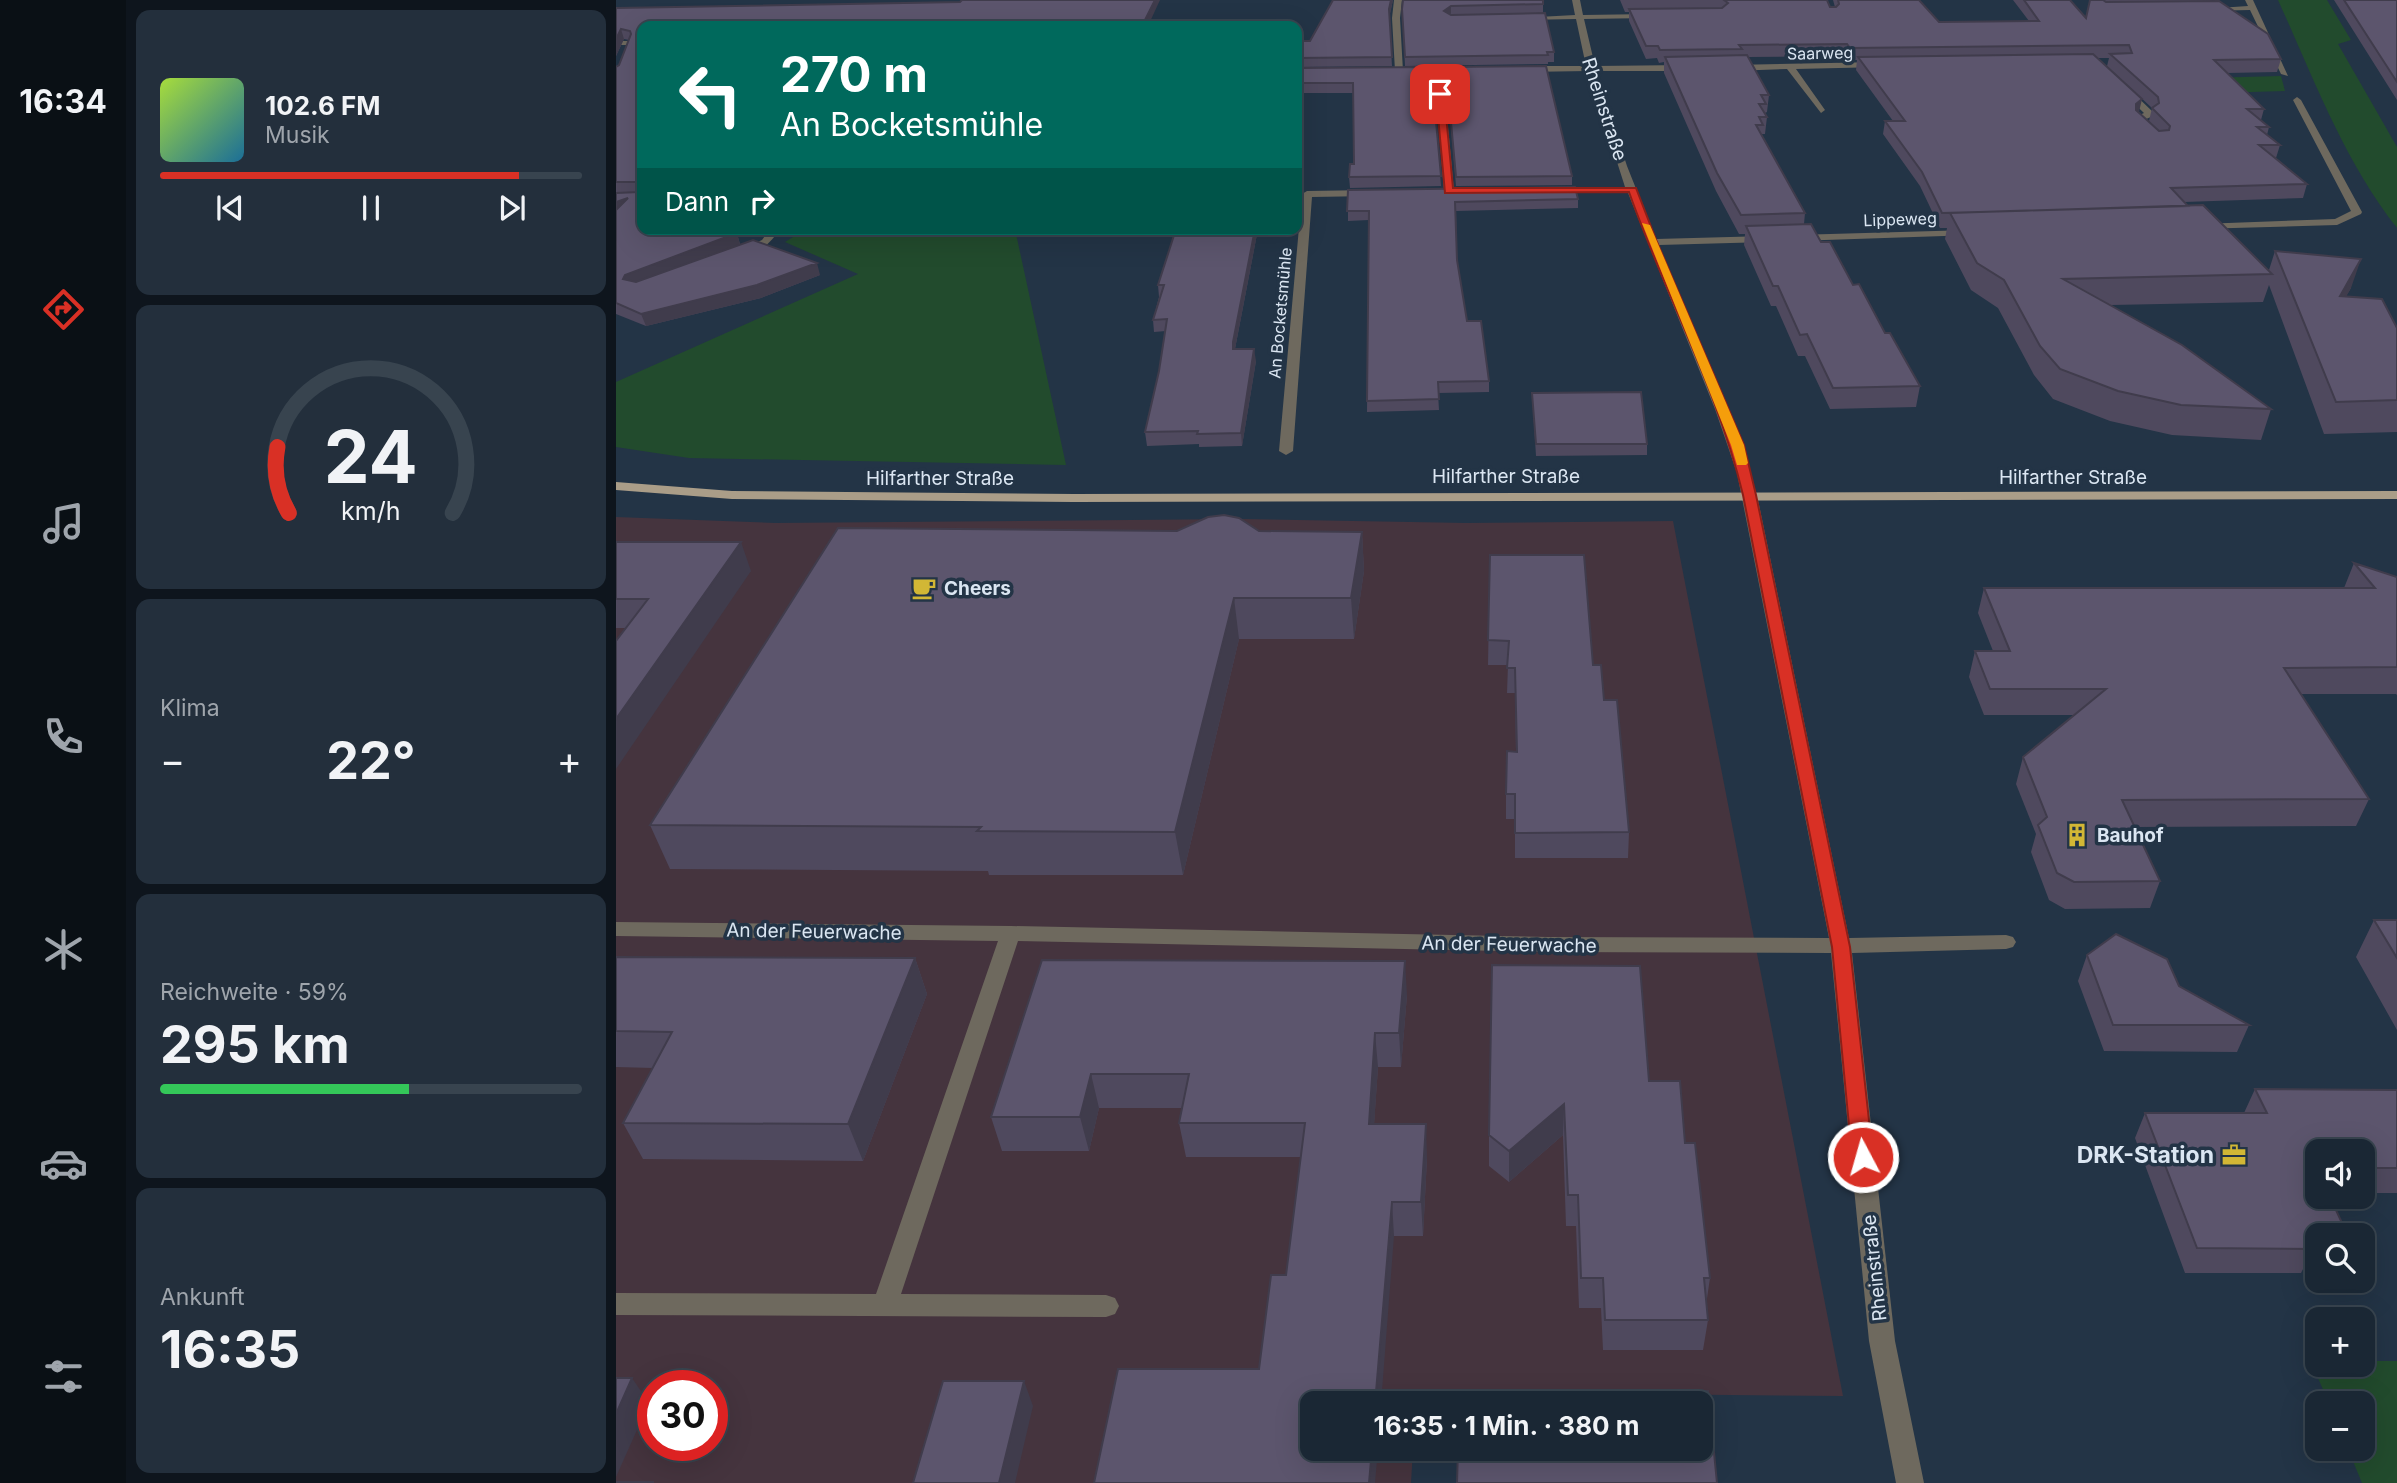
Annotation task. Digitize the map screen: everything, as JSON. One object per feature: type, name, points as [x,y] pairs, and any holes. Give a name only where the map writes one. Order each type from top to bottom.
[{"type":"main road","name":"Hilfarther Straße","points":[[616,487],[732,495],[1060,498],[2397,495]]},
{"type":"street","points":[[1398,0],[1396,19],[1399,71]]},
{"type":"street","name":"Rheinstraße","points":[[1576,0],[1590,68],[1652,242],[1737,445],[1750,495],[1841,947],[1882,1341],[1910,1483]]},
{"type":"street","points":[[2198,9],[2251,4],[2285,74]]},
{"type":"street","points":[[1513,18],[1656,16]]},
{"type":"street","points":[[616,43],[637,43]]},
{"type":"street","points":[[624,53],[628,43]]},
{"type":"street","name":"Saarweg","points":[[1724,68],[1884,65]]},
{"type":"street","points":[[1790,67],[1821,110]]},
{"type":"street","points":[[1515,69],[1698,68]]},
{"type":"street","points":[[1386,72],[1476,69]]},
{"type":"street","points":[[1438,70],[1449,191]]},
{"type":"street","points":[[2112,78],[2150,114],[2138,119],[2160,141]]},
{"type":"street","points":[[2185,227],[2337,222],[2357,212],[2297,100]]},
{"type":"street","points":[[1540,190],[1633,190]]},
{"type":"street","points":[[1435,191],[1462,191]]},
{"type":"street","name":"An Bocketsmühle","points":[[1286,451],[1307,194],[1380,192]]},
{"type":"street","name":"Lippeweg","points":[[1652,242],[1976,233]]},
{"type":"street","points":[[734,256],[766,243],[771,235]]},
{"type":"street","name":"An der Feuerwache","points":[[616,929],[1011,933],[1694,948],[2007,942]]},
{"type":"street","points":[[885,1306],[1011,933]]},
{"type":"street","points":[[616,1304],[1106,1306]]},
{"type":"shaded area","points":[[616,517],[775,523],[1241,519],[1466,523],[1673,521],[1843,1396],[1713,1395],[1713,1391],[1300,1391],[1300,1461],[1412,1461],[1411,1483],[616,1483]]},
{"type":"green space","points":[[2278,0],[2327,0],[2351,40],[2338,44],[2397,147],[2397,228],[2345,147]]},
{"type":"green space","points":[[2281,76],[2285,91],[2151,95],[2133,80]]},
{"type":"green space","points":[[796,235],[1016,235],[1066,465],[689,458],[616,447],[616,382],[858,274],[785,242]]},
{"type":"green space","points":[[2375,1361],[2397,1361],[2397,1483],[2362,1483],[2353,1461],[2375,1461],[2375,1391],[2324,1391],[2318,1377],[2375,1377]]},
{"type":"building","points":[[1155,0],[1144,21],[637,21],[637,182],[616,182],[616,67],[631,34],[630,31],[621,29],[616,39],[616,8]]},
{"type":"building","points":[[1333,0],[1391,0],[1389,9],[1392,57],[1302,58],[1302,41],[1310,41]]},
{"type":"building","points":[[1403,0],[1543,0],[1543,4],[1451,6],[1444,11],[1451,15],[1545,13],[1554,52],[1547,52],[1548,55],[1405,57]]},
{"type":"building","points":[[1724,0],[1827,0],[1830,7],[1836,7],[1838,0],[1919,0],[1939,22],[2039,21],[2024,0],[2070,0],[2086,18],[2090,0],[2219,1],[2268,34],[2281,59],[2214,60],[2264,109],[2247,109],[2269,127],[2257,127],[2280,145],[2259,145],[2307,184],[2171,188],[2188,206],[1942,213],[1922,172],[1885,121],[1905,121],[1858,57],[2093,54],[2142,99],[2136,104],[2136,110],[2159,131],[2169,130],[2170,126],[2152,108],[2159,103],[2158,97],[2110,54],[2132,53],[2129,45],[1850,48],[1847,44],[1739,45],[1742,49],[1660,50],[1658,46],[1646,46],[1629,9],[1722,8],[1728,3]]},
{"type":"building","points":[[2344,0],[2397,0],[2397,82]]},
{"type":"building","points":[[1747,55],[1769,95],[1761,95],[1766,104],[1759,104],[1767,117],[1759,117],[1763,125],[1756,125],[1805,213],[1741,215],[1717,173],[1665,57]]},
{"type":"building","points":[[1546,66],[1572,176],[1456,177],[1446,67]]},
{"type":"building","points":[[1431,67],[1441,176],[1349,177],[1350,164],[1354,164],[1353,83],[1302,83],[1302,68]]},
{"type":"building","points":[[1575,187],[1578,199],[1455,202],[1457,260],[1467,321],[1481,321],[1489,381],[1438,382],[1439,399],[1367,401],[1369,211],[1347,211],[1348,190]]},
{"type":"building","points":[[637,192],[637,235],[732,235],[625,275],[623,279],[636,282],[753,240],[817,263],[757,285],[641,314],[616,303],[616,210],[628,198],[616,202],[616,193]]},
{"type":"building","points":[[2203,205],[2272,274],[2063,279],[2182,345],[2271,409],[2181,405],[2118,391],[2060,369],[2040,346],[2004,280],[1977,263],[1950,213]]},
{"type":"building","points":[[1811,224],[1821,242],[1830,242],[1853,285],[1859,284],[1885,333],[1890,333],[1920,386],[1833,388],[1807,334],[1800,335],[1778,286],[1773,286],[1746,226]]},
{"type":"building","points":[[1174,235],[1254,235],[1233,342],[1233,349],[1254,349],[1241,433],[1145,432],[1167,319],[1153,320],[1164,285],[1158,285]]},
{"type":"building","points":[[2275,251],[2361,259],[2340,296],[2382,299],[2397,328],[2397,400],[2336,402]]},
{"type":"building","points":[[1641,392],[1647,444],[1536,444],[1532,393]]},
{"type":"building","points":[[1224,515],[1239,518],[1259,531],[1362,532],[1351,598],[1234,598],[1175,832],[977,831],[981,827],[650,825],[838,528],[1177,531],[1208,517]]},
{"type":"building","points":[[616,542],[741,542],[616,719],[616,641],[648,599],[616,599]]},
{"type":"building","points":[[1490,555],[1584,555],[1593,665],[1601,665],[1604,700],[1617,700],[1629,832],[1515,833],[1515,794],[1506,794],[1507,751],[1517,752],[1515,668],[1507,668],[1509,641],[1488,640]]},
{"type":"building","points":[[2354,563],[2397,577],[2397,667],[2284,668],[2369,799],[2122,800],[2160,881],[2074,882],[2057,873],[2038,825],[2047,817],[2023,757],[2106,689],[1990,689],[1975,651],[2010,651],[1984,588],[2375,588]]},
{"type":"building","points":[[2374,920],[2397,920],[2397,958]]},
{"type":"building","points":[[2116,934],[2167,959],[2179,986],[2249,1025],[2113,1025],[2087,955]]},
{"type":"building","points":[[616,957],[915,958],[848,1124],[623,1123],[672,1032],[616,1031]]},
{"type":"building","points":[[1042,960],[1405,961],[1399,1033],[1375,1033],[1369,1124],[1426,1124],[1421,1202],[1392,1202],[1376,1391],[1300,1391],[1300,1461],[1371,1461],[1369,1483],[1094,1483],[1118,1369],[1259,1369],[1271,1275],[1286,1275],[1305,1123],[1179,1123],[1189,1074],[1091,1074],[1080,1117],[991,1117]]},
{"type":"building","points":[[1492,965],[1640,966],[1649,1081],[1680,1081],[1685,1143],[1695,1143],[1710,1278],[1704,1278],[1708,1320],[1605,1320],[1603,1278],[1581,1278],[1578,1195],[1568,1195],[1564,1104],[1509,1151],[1489,1135]]},
{"type":"building","points":[[2255,1089],[2397,1090],[2397,1168],[2375,1168],[2375,1139],[2305,1139],[2305,1209],[2336,1209],[2342,1223],[2305,1223],[2305,1249],[2197,1248],[2145,1113],[2267,1113]]},
{"type":"building","points":[[616,1378],[632,1378],[616,1414]]},
{"type":"building","points":[[943,1381],[1024,1381],[999,1483],[913,1483]]},
{"type":"building","points":[[1713,1442],[1717,1483],[1457,1483],[1458,1461],[1713,1461]]},
{"type":"slow traffic","points":[[1646,225],[1742,463]]},
{"type":"place","name":"Cheers","points":[[924,588]]},
{"type":"place","name":"Bauhof","points":[[2077,835]]},
{"type":"place","name":"DRK-Station","points":[[2234,1155]]},
{"type":"route","points":[[1440,94],[1449,191],[1633,190],[1737,445],[1750,495],[1841,947],[1863,1157]]}]
